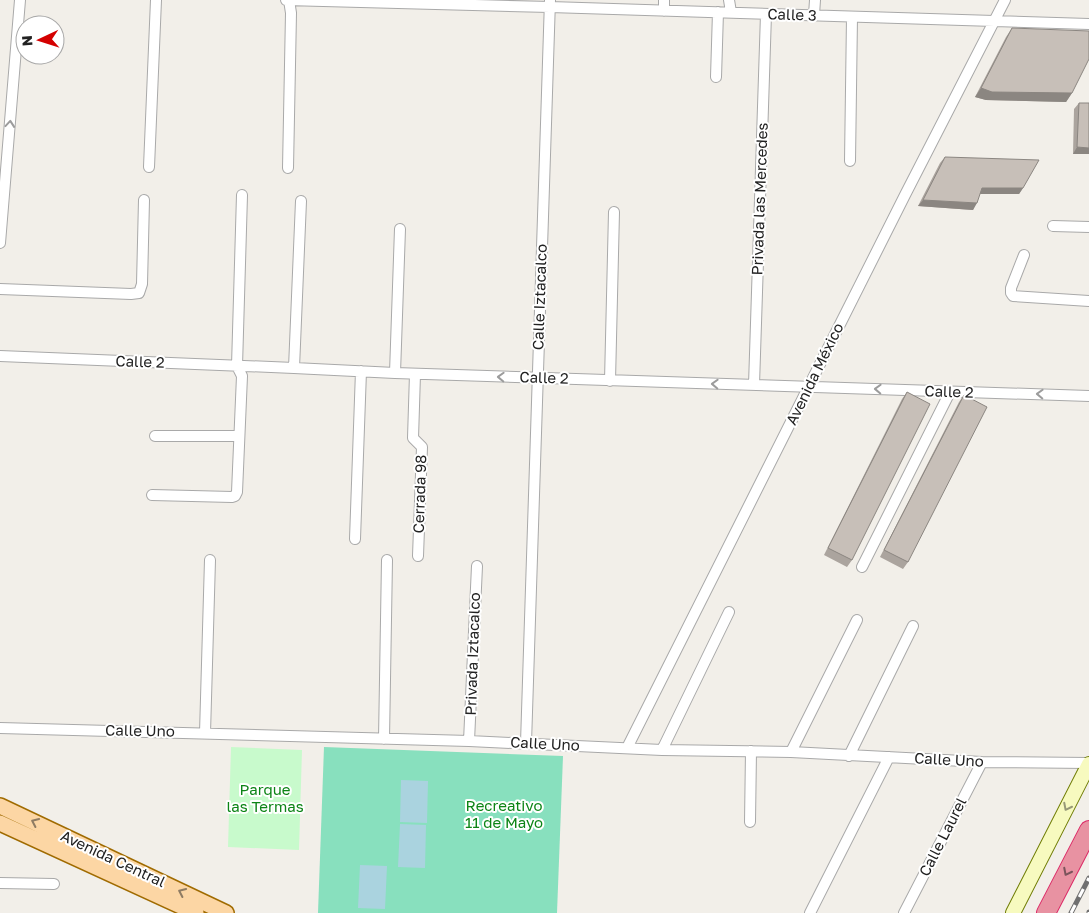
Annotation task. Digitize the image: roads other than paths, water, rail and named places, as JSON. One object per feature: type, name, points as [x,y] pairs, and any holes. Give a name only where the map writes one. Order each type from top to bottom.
[{"type":"highway","points":[[1046,913],[1089,830]]},
{"type":"main road","points":[[1013,913],[1089,763]]},
{"type":"main road","name":"Avenida Central","points":[[0,806],[226,913]]},
{"type":"main road","name":"Avenida Central","points":[[0,823],[196,913]]},
{"type":"street","points":[[0,243],[20,0]]},
{"type":"street","points":[[149,167],[156,0]]},
{"type":"street","points":[[288,0],[291,13],[288,168]]},
{"type":"street","name":"Calle 3","points":[[288,0],[550,3],[664,11],[1089,24]]},
{"type":"street","points":[[664,0],[664,11]]},
{"type":"street","points":[[729,0],[731,12]]},
{"type":"street","points":[[814,15],[815,0]]},
{"type":"street","name":"Avenida México","points":[[627,748],[1005,0]]},
{"type":"street","name":"Calle Iztacalco","points":[[526,743],[550,3]]},
{"type":"street","points":[[716,77],[718,12]]},
{"type":"street","name":"Privada las Mercedes","points":[[754,385],[766,14]]},
{"type":"street","points":[[850,162],[852,16]]},
{"type":"street","points":[[152,495],[236,496],[238,487],[242,376],[237,366],[242,196]]},
{"type":"street","points":[[0,289],[139,293],[142,284],[144,200]]},
{"type":"street","points":[[294,368],[301,201]]},
{"type":"street","points":[[610,381],[614,212]]},
{"type":"street","points":[[1053,226],[1089,227]]},
{"type":"street","points":[[395,374],[400,229]]},
{"type":"street","points":[[1024,256],[1011,288],[1010,293],[1013,296],[1089,301]]},
{"type":"street","name":"Calle 2","points":[[0,356],[395,374],[1089,396]]},
{"type":"street","points":[[355,540],[361,371]]},
{"type":"street","name":"Cerrada 98","points":[[415,374],[413,438],[422,447],[418,556]]},
{"type":"street","points":[[862,567],[950,392]]},
{"type":"street","points":[[155,436],[239,436]]},
{"type":"street","points":[[205,733],[210,560]]},
{"type":"street","points":[[384,739],[388,560]]},
{"type":"street","name":"Privada Iztacalco","points":[[469,741],[476,566]]},
{"type":"street","points":[[662,750],[729,612]]},
{"type":"street","points":[[791,752],[857,620]]},
{"type":"street","points":[[849,756],[913,626]]},
{"type":"street","name":"Calle Uno","points":[[0,728],[469,741],[662,750],[791,752],[982,762],[1089,763]]},
{"type":"street","points":[[750,822],[751,751]]},
{"type":"street","points":[[810,913],[889,757]]},
{"type":"street","name":"Calle Laurel","points":[[904,913],[982,762]]},
{"type":"street","points":[[0,883],[54,884]]},
{"type":"water","points":[[401,780],[428,781],[427,823],[400,822]]},
{"type":"water","points":[[400,824],[426,825],[425,868],[398,867]]},
{"type":"water","points":[[360,865],[387,866],[385,909],[358,908]]},
{"type":"railway","points":[[1071,913],[1089,878]]},
{"type":"park label","name":"Parque las Termas","points":[[265,798]]},
{"type":"park label","name":"Recreativo 11 de Mayo","points":[[504,814]]}]
